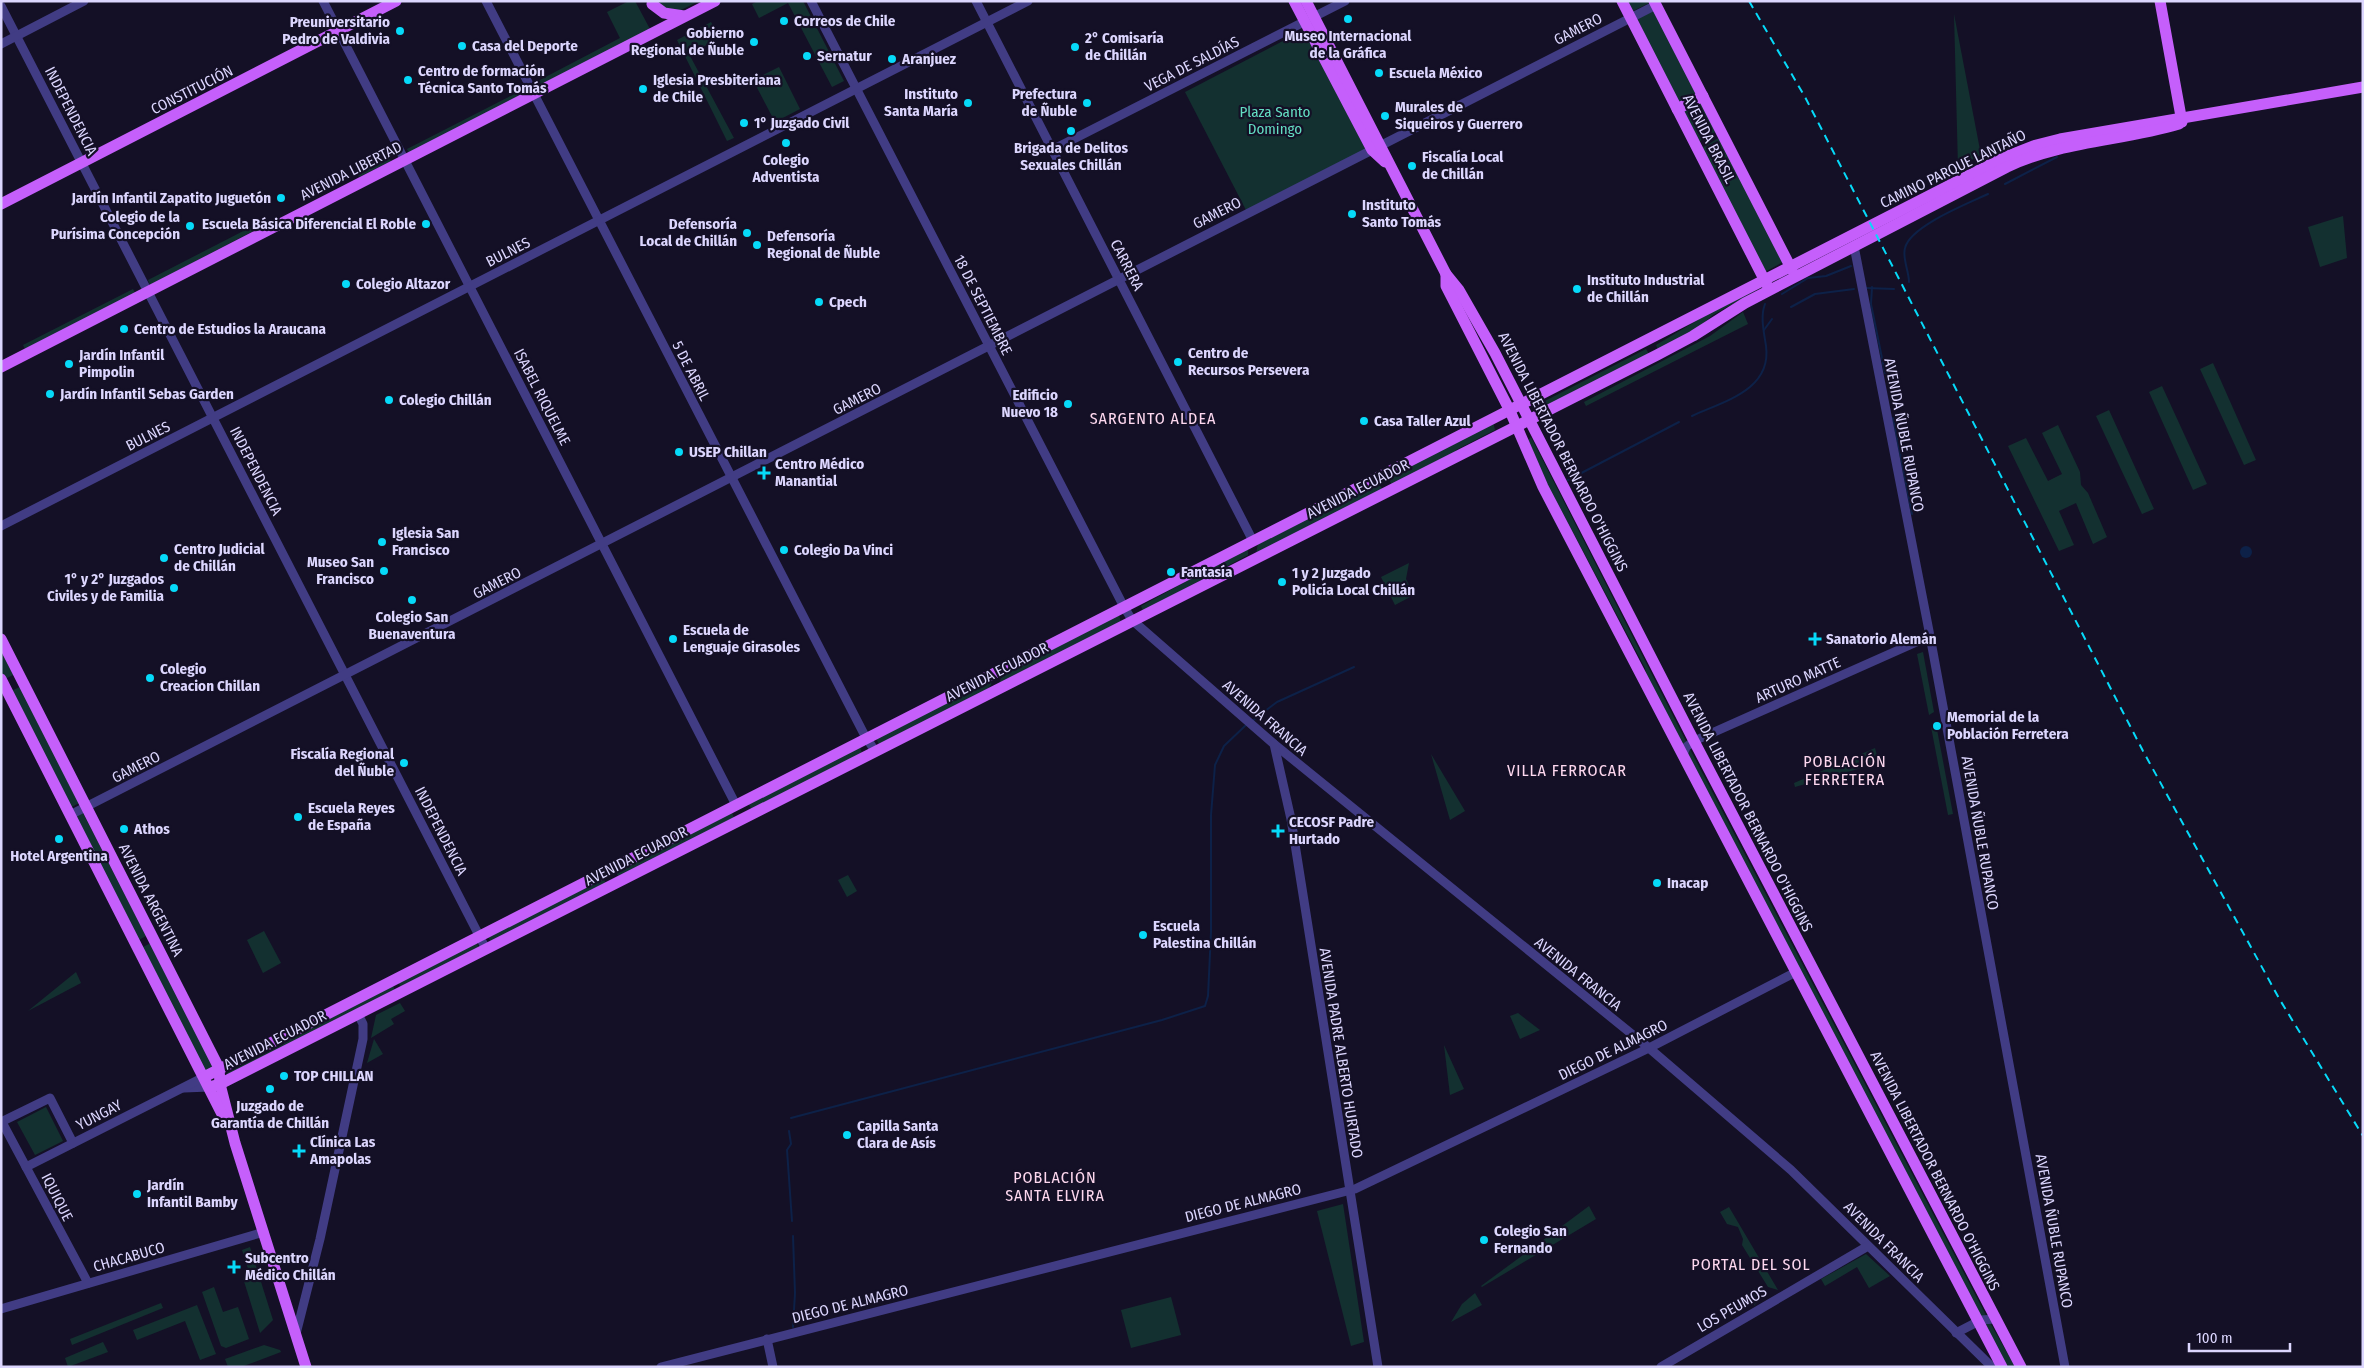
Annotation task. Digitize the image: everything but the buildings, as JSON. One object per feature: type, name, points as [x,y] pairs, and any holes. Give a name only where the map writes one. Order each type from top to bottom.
[{"type":"main road","name":"CONSTITUCIÓN","points":[[1,204],[396,1]]},
{"type":"main road","name":"AVENIDA LIBERTAD","points":[[1,367],[715,1]]},
{"type":"main road","name":"AVENIDA LIBERTADOR BERNARDO O'HIGGINS","points":[[1294,1],[1310,19],[1377,147],[1392,169],[1446,274],[1460,290],[1480,324],[1694,741],[2021,1367]]},
{"type":"main road","name":"AVENIDA LIBERTADOR BERNARDO O'HIGGINS","points":[[1306,1],[1310,19]]},
{"type":"main road","name":"AVENIDA BRASIL","points":[[1622,1],[1770,290]]},
{"type":"main road","points":[[2160,1],[2182,120]]},
{"type":"main road","name":"AVENIDA BRASIL","points":[[1655,3],[1795,276]]},
{"type":"main road","points":[[652,4],[664,13],[686,16]]},
{"type":"main road","name":"CAMINO PARQUE LANTAÑO","points":[[1795,276],[2007,166],[2036,154],[2226,110],[2363,87]]},
{"type":"main road","points":[[1677,109],[1703,96]]},
{"type":"main road","name":"CAMINO PARQUE LANTAÑO","points":[[1790,265],[2019,151],[2060,139],[2182,120]]},
{"type":"main road","name":"AVENIDA ECUADOR","points":[[206,1082],[219,1068],[1522,405],[1790,265]]},
{"type":"main road","name":"AVENIDA LIBERTADOR BERNARDO O'HIGGINS","points":[[1446,274],[1446,286],[1510,411],[1543,487],[2002,1367]]},
{"type":"main road","name":"AVENIDA ECUADOR","points":[[206,1082],[220,1084],[1694,336],[1795,276]]},
{"type":"main road","points":[[1248,561],[1252,551],[1252,541]]},
{"type":"main road","name":"AVENIDA ARGENTINA","points":[[1,639],[219,1068]]},
{"type":"main road","points":[[988,694],[995,682],[994,673]]},
{"type":"main road","points":[[1,679],[206,1082],[235,1143]]},
{"type":"main road","points":[[1693,775],[1698,768],[1708,767]]},
{"type":"main road","points":[[740,802],[753,805],[754,813]]},
{"type":"main road","points":[[219,1068],[220,1084],[235,1143],[306,1367]]},
{"type":"main road","points":[[1892,1156],[1900,1156],[1908,1151]]},
{"type":"street","points":[[1,44],[84,1]]},
{"type":"street","name":"ISABEL RIQUELME","points":[[323,1],[602,545],[740,802]]},
{"type":"street","name":"5 DE ABRIL","points":[[486,1],[866,738],[875,751]]},
{"type":"street","name":"18 DE SEPTIEMBRE","points":[[811,1],[1124,608],[1132,620]]},
{"type":"street","name":"CARRERA","points":[[976,1],[1252,541]]},
{"type":"street","name":"BULNES","points":[[1,526],[1028,1]]},
{"type":"street","name":"VEGA DE SALDÍAS","points":[[1052,150],[1345,1]]},
{"type":"street","name":"GAMERO","points":[[70,815],[989,347],[1118,279],[1630,18],[1655,3]]},
{"type":"street","name":"INDEPENDENCIA","points":[[1,6],[486,949]]},
{"type":"street","name":"AVENIDA ÑUBLE RUPANCO","points":[[1854,246],[1930,636],[2065,1367]]},
{"type":"street","name":"AVENIDA FRANCIA","points":[[1132,620],[1274,744],[1648,1048],[1791,1170],[1992,1367]]},
{"type":"street","name":"ARTURO MATTE","points":[[1683,755],[1686,747],[1694,741],[1930,636]]},
{"type":"street","name":"AVENIDA PADRE ALBERTO HURTADO","points":[[1274,744],[1291,819],[1378,1367]]},
{"type":"street","name":"DIEGO DE ALMAGRO","points":[[661,1367],[1360,1187],[1648,1048],[1796,972]]},
{"type":"street","points":[[296,1334],[320,1239],[363,1039],[363,1024],[358,1014]]},
{"type":"street","name":"YUNGAY","points":[[26,1167],[184,1088],[206,1082]]},
{"type":"street","points":[[2,1122],[50,1098],[73,1143]]},
{"type":"street","name":"IQUIQUE","points":[[2,1122],[88,1283]]},
{"type":"street","name":"CHACABUCO","points":[[1,1309],[264,1232]]},
{"type":"street","name":"LOS PEUMOS","points":[[1661,1367],[1868,1246]]},
{"type":"street","points":[[1956,1333],[1978,1321],[1995,1319]]},
{"type":"street","points":[[767,1339],[773,1367]]},
{"type":"green space","points":[[629,1],[635,1],[650,29],[537,88],[534,83],[620,38],[607,12]]},
{"type":"green space","points":[[659,1],[699,1],[679,11],[662,7]]},
{"type":"green space","points":[[758,1],[803,1],[844,81],[832,87],[788,3],[759,18],[752,4]]},
{"type":"green space","points":[[1625,1],[1651,1],[1651,2],[1631,12]]},
{"type":"green space","points":[[1654,9],[1697,93],[1679,102],[1635,19]]},
{"type":"green space","points":[[1954,14],[1981,155],[1958,167]]},
{"type":"green space","points":[[711,22],[720,38],[689,54],[734,138],[727,141],[677,40]]},
{"type":"green space","name":"Plaza Santo Domingo","points":[[1304,30],[1366,150],[1247,212],[1185,92]]},
{"type":"green space","points":[[779,67],[800,109],[775,122],[753,80]]},
{"type":"green space","points":[[520,91],[522,95],[409,153],[407,149]]},
{"type":"green space","points":[[1703,101],[1717,131],[1698,142],[1682,111]]},
{"type":"green space","points":[[1720,137],[1783,262],[1763,273],[1700,149]]},
{"type":"green space","points":[[389,157],[391,161],[359,177],[357,173]]},
{"type":"green space","points":[[2343,216],[2347,258],[2320,267],[2308,227]]},
{"type":"green space","points":[[257,224],[259,228],[150,285],[148,280]]},
{"type":"green space","points":[[133,289],[135,293],[25,349],[23,345]]},
{"type":"green space","points":[[1759,289],[1713,315],[1695,330],[1658,350],[1656,345],[1713,311]]},
{"type":"green space","points":[[1743,312],[1748,324],[1586,406],[1584,402],[1710,336]]},
{"type":"green space","points":[[1646,349],[1649,354],[1540,410],[1537,405]]},
{"type":"green space","points":[[2213,363],[2256,460],[2244,465],[2200,369]]},
{"type":"green space","points":[[2162,386],[2207,484],[2193,490],[2149,392]]},
{"type":"green space","points":[[2109,410],[2154,509],[2142,514],[2096,416]]},
{"type":"green space","points":[[1493,422],[1495,430],[1456,450],[1453,456],[1392,485],[1388,478]]},
{"type":"green space","points":[[2058,425],[2080,472],[2081,485],[2088,493],[2107,537],[2093,544],[2076,503],[2059,511],[2074,545],[2059,551],[2008,446],[2026,438],[2048,481],[2062,474],[2042,433]]},
{"type":"green space","points":[[1531,437],[1692,753],[1988,1319],[2015,1367],[2007,1367],[1648,680],[1645,668],[1548,485],[1528,440]]},
{"type":"green space","points":[[1378,483],[1383,490],[1256,554],[1258,543]]},
{"type":"green space","points":[[1248,548],[1248,555],[1143,611],[1141,606]]},
{"type":"green space","points":[[1409,563],[1406,579],[1414,595],[1395,605],[1381,577]]},
{"type":"green space","points":[[1119,615],[1121,622],[999,685],[1002,674]]},
{"type":"green space","points":[[1,647],[15,674],[5,679],[1,671]]},
{"type":"green space","points":[[1923,652],[1934,712],[1929,715],[1917,654]]},
{"type":"green space","points":[[992,678],[991,685],[985,692],[880,747],[876,738]]},
{"type":"green space","points":[[22,686],[81,802],[70,808],[11,691]]},
{"type":"green space","points":[[1936,724],[1953,814],[1948,815],[1931,727]]},
{"type":"green space","points":[[859,744],[863,756],[753,812],[747,801]]},
{"type":"green space","points":[[1875,748],[1879,763],[1795,787],[1794,783]]},
{"type":"green space","points":[[1431,754],[1465,811],[1450,820]]},
{"type":"green space","points":[[82,811],[146,936],[137,941],[74,815]]},
{"type":"green space","points":[[732,812],[735,821],[620,879],[615,871]]},
{"type":"green space","points":[[848,875],[857,891],[847,897],[838,880]]},
{"type":"green space","points":[[602,876],[607,885],[492,945],[488,936]]},
{"type":"green space","points":[[264,931],[281,963],[263,973],[247,940]]},
{"type":"green space","points":[[476,941],[480,950],[403,991],[398,982]]},
{"type":"green space","points":[[151,943],[213,1067],[205,1072],[141,948]]},
{"type":"green space","points":[[76,972],[81,983],[28,1011]]},
{"type":"green space","points":[[393,985],[395,992],[228,1077],[227,1073],[282,1045],[300,1032]]},
{"type":"green space","points":[[400,1003],[405,1011],[391,1019],[394,1024],[371,1038],[376,1015]]},
{"type":"green space","points":[[1518,1013],[1540,1030],[1520,1039],[1510,1016]]},
{"type":"green space","points":[[374,1039],[383,1054],[367,1063]]},
{"type":"green space","points":[[1444,1045],[1464,1089],[1450,1095]]},
{"type":"green space","points":[[46,1107],[63,1141],[35,1155],[17,1122]]},
{"type":"green space","points":[[1343,1204],[1364,1342],[1351,1346],[1317,1211]]},
{"type":"green space","points":[[1589,1206],[1596,1219],[1481,1286]]},
{"type":"green space","points":[[1729,1207],[1778,1290],[1768,1287],[1742,1245],[1743,1239],[1738,1227],[1727,1224],[1720,1212]]},
{"type":"green space","points":[[250,1247],[273,1320],[260,1333],[243,1278],[250,1275],[242,1250]]},
{"type":"green space","points":[[1866,1254],[1890,1276],[1869,1288],[1857,1267],[1825,1286],[1821,1279]]},
{"type":"green space","points":[[214,1287],[223,1312],[238,1307],[249,1339],[226,1348],[221,1346],[202,1292]]},
{"type":"green space","points":[[1755,1288],[1757,1293],[1755,1306],[1747,1293]]},
{"type":"green space","points":[[1475,1293],[1482,1305],[1451,1322],[1462,1304]]},
{"type":"green space","points":[[1171,1297],[1181,1335],[1131,1348],[1121,1310]]},
{"type":"green space","points":[[161,1303],[163,1308],[72,1345],[70,1339]]},
{"type":"green space","points":[[197,1305],[216,1354],[200,1360],[185,1321],[137,1340],[133,1330]]},
{"type":"green space","points":[[103,1342],[108,1352],[68,1367],[65,1358]]},
{"type":"green space","points":[[264,1345],[281,1352],[241,1367],[228,1367],[225,1359]]},
{"type":"water","points":[[2246,546],[2252,552],[2246,558],[2240,552]]},
{"type":"waterway","points":[[2005,184],[2057,157]]},
{"type":"waterway","points":[[1909,282],[1904,252],[1909,240],[1917,232],[1941,216],[1988,194]]},
{"type":"waterway","points":[[1782,294],[1808,278],[1826,276],[1851,266]]},
{"type":"waterway","points":[[1872,287],[1871,304],[1885,373]]},
{"type":"waterway","points":[[1866,288],[1894,289]]},
{"type":"waterway","points":[[1791,307],[1815,294],[1854,289]]},
{"type":"waterway","points":[[1692,416],[1731,399],[1754,384],[1766,361],[1763,330],[1765,304]]},
{"type":"waterway","points":[[1764,330],[1772,319]]},
{"type":"waterway","points":[[1893,418],[1912,514]]},
{"type":"waterway","points":[[1568,480],[1679,422]]},
{"type":"waterway","points":[[1252,721],[1277,702],[1354,667]]},
{"type":"waterway","points":[[791,1118],[1162,1020],[1205,1006],[1208,996],[1211,932],[1211,815],[1215,765],[1224,746],[1246,725]]},
{"type":"waterway","points":[[789,1131],[791,1144],[787,1150],[792,1221]]},
{"type":"waterway","points":[[793,1236],[795,1293],[793,1327]]},
{"type":"railway","points":[[1749,1],[1805,97],[2143,751],[2280,1000],[2363,1136]]},
{"type":"place","name":"Museo Internacional de la Gráfica","points":[[1348,19]]},
{"type":"place","name":"Correos de Chile","points":[[784,21]]},
{"type":"place","name":"Preuniversitario Pedro de Valdivia","points":[[400,31]]},
{"type":"place","name":"Gobierno Regional de Ñuble","points":[[754,42]]},
{"type":"place","name":"Casa del Deporte","points":[[462,46]]},
{"type":"place","name":"2° Comisaría de Chillán","points":[[1075,47]]},
{"type":"place","name":"Sernatur","points":[[807,56]]},
{"type":"place","name":"Aranjuez","points":[[892,59]]},
{"type":"place","name":"Escuela México","points":[[1379,73]]},
{"type":"place","name":"Centro de formación Técnica Santo Tomás","points":[[408,80]]},
{"type":"place","name":"Iglesia Presbiteriana de Chile","points":[[643,89]]},
{"type":"place","name":"Instituto Santa María","points":[[968,103]]},
{"type":"place","name":"Prefectura de Ñuble","points":[[1087,103]]},
{"type":"place","name":"Murales de Siqueiros y Guerrero","points":[[1385,116]]},
{"type":"place","name":"1° Juzgado Civil","points":[[744,123]]},
{"type":"place","name":"Brigada de Delitos Sexuales Chillán","points":[[1071,131]]},
{"type":"place","name":"Colegio Adventista","points":[[786,143]]},
{"type":"place","name":"Fiscalía Local de Chillán","points":[[1412,166]]},
{"type":"place","name":"Jardín Infantil Zapatito Juguetón","points":[[281,198]]},
{"type":"place","name":"Instituto Santo Tomás","points":[[1352,214]]},
{"type":"place","name":"Escuela Básica Diferencial El Roble","points":[[426,224]]},
{"type":"place","name":"Colegio de la Purísima Concepción","points":[[190,226]]},
{"type":"place","name":"Defensoría Local de Chillán","points":[[747,233]]},
{"type":"place","name":"Defensoría Regional de Ñuble","points":[[757,245]]},
{"type":"place","name":"Colegio Altazor","points":[[346,284]]},
{"type":"place","name":"Instituto Industrial de Chillán","points":[[1577,289]]},
{"type":"place","name":"Cpech","points":[[819,302]]},
{"type":"place","name":"Centro de Estudios la Araucana","points":[[124,329]]},
{"type":"place","name":"Centro de Recursos Persevera","points":[[1178,362]]},
{"type":"place","name":"Jardín Infantil Pimpolin","points":[[69,364]]},
{"type":"place","name":"Jardín Infantil Sebas Garden","points":[[50,394]]},
{"type":"place","name":"Colegio Chillán","points":[[389,400]]},
{"type":"place","name":"Edificio Nuevo 18","points":[[1068,404]]},
{"type":"place","name":"Casa Taller Azul","points":[[1364,421]]},
{"type":"place","name":"USEP Chillan","points":[[679,452]]},
{"type":"place","name":"Centro Médico Manantial","points":[[764,473]]},
{"type":"place","name":"Iglesia San Francisco","points":[[382,542]]},
{"type":"place","name":"Colegio Da Vinci","points":[[784,550]]},
{"type":"place","name":"Centro Judicial de Chillán","points":[[164,558]]},
{"type":"place","name":"Museo San Francisco","points":[[384,571]]},
{"type":"place","name":"Fantasía","points":[[1171,572]]},
{"type":"place","name":"1 y 2 Juzgado Policía Local Chillán","points":[[1282,582]]},
{"type":"place","name":"1° y 2° Juzgados Civiles y de Familia","points":[[174,588]]},
{"type":"place","name":"Colegio San Buenaventura","points":[[412,600]]},
{"type":"place","name":"Escuela de Lenguaje Girasoles","points":[[673,639]]},
{"type":"place","name":"Sanatorio Alemán","points":[[1815,639]]},
{"type":"place","name":"Colegio Creacion Chillan","points":[[150,678]]},
{"type":"place","name":"Memorial de la Población Ferretera","points":[[1937,726]]},
{"type":"place","name":"Fiscalía Regional del Ñuble","points":[[404,763]]},
{"type":"place","name":"Escuela Reyes de España","points":[[298,817]]},
{"type":"place","name":"Athos","points":[[124,829]]},
{"type":"place","name":"CECOSF Padre Hurtado","points":[[1278,831]]},
{"type":"place","name":"Hotel Argentina","points":[[59,839]]},
{"type":"place","name":"Inacap","points":[[1657,883]]},
{"type":"place","name":"Escuela Palestina Chillán","points":[[1143,935]]},
{"type":"place","name":"TOP CHILLAN","points":[[284,1076]]},
{"type":"place","name":"Juzgado de Garantía de Chillán","points":[[270,1089]]},
{"type":"place","name":"Capilla Santa Clara de Asís","points":[[847,1135]]},
{"type":"place","name":"Clínica Las Amapolas","points":[[299,1151]]},
{"type":"place","name":"Jardín Infantil Bamby","points":[[137,1194]]},
{"type":"place","name":"Colegio San Fernando","points":[[1484,1240]]},
{"type":"place","name":"Subcentro Médico Chillán","points":[[234,1267]]},
{"type":"district","name":"SARGENTO ALDEA","points":[[1153,418]]},
{"type":"district","name":"VILLA FERROCAR","points":[[1567,770]]},
{"type":"district","name":"POBLACIÓN FERRETERA","points":[[1845,770]]},
{"type":"district","name":"POBLACIÓN SANTA ELVIRA","points":[[1055,1186]]},
{"type":"district","name":"PORTAL DEL SOL","points":[[1751,1264]]}]
